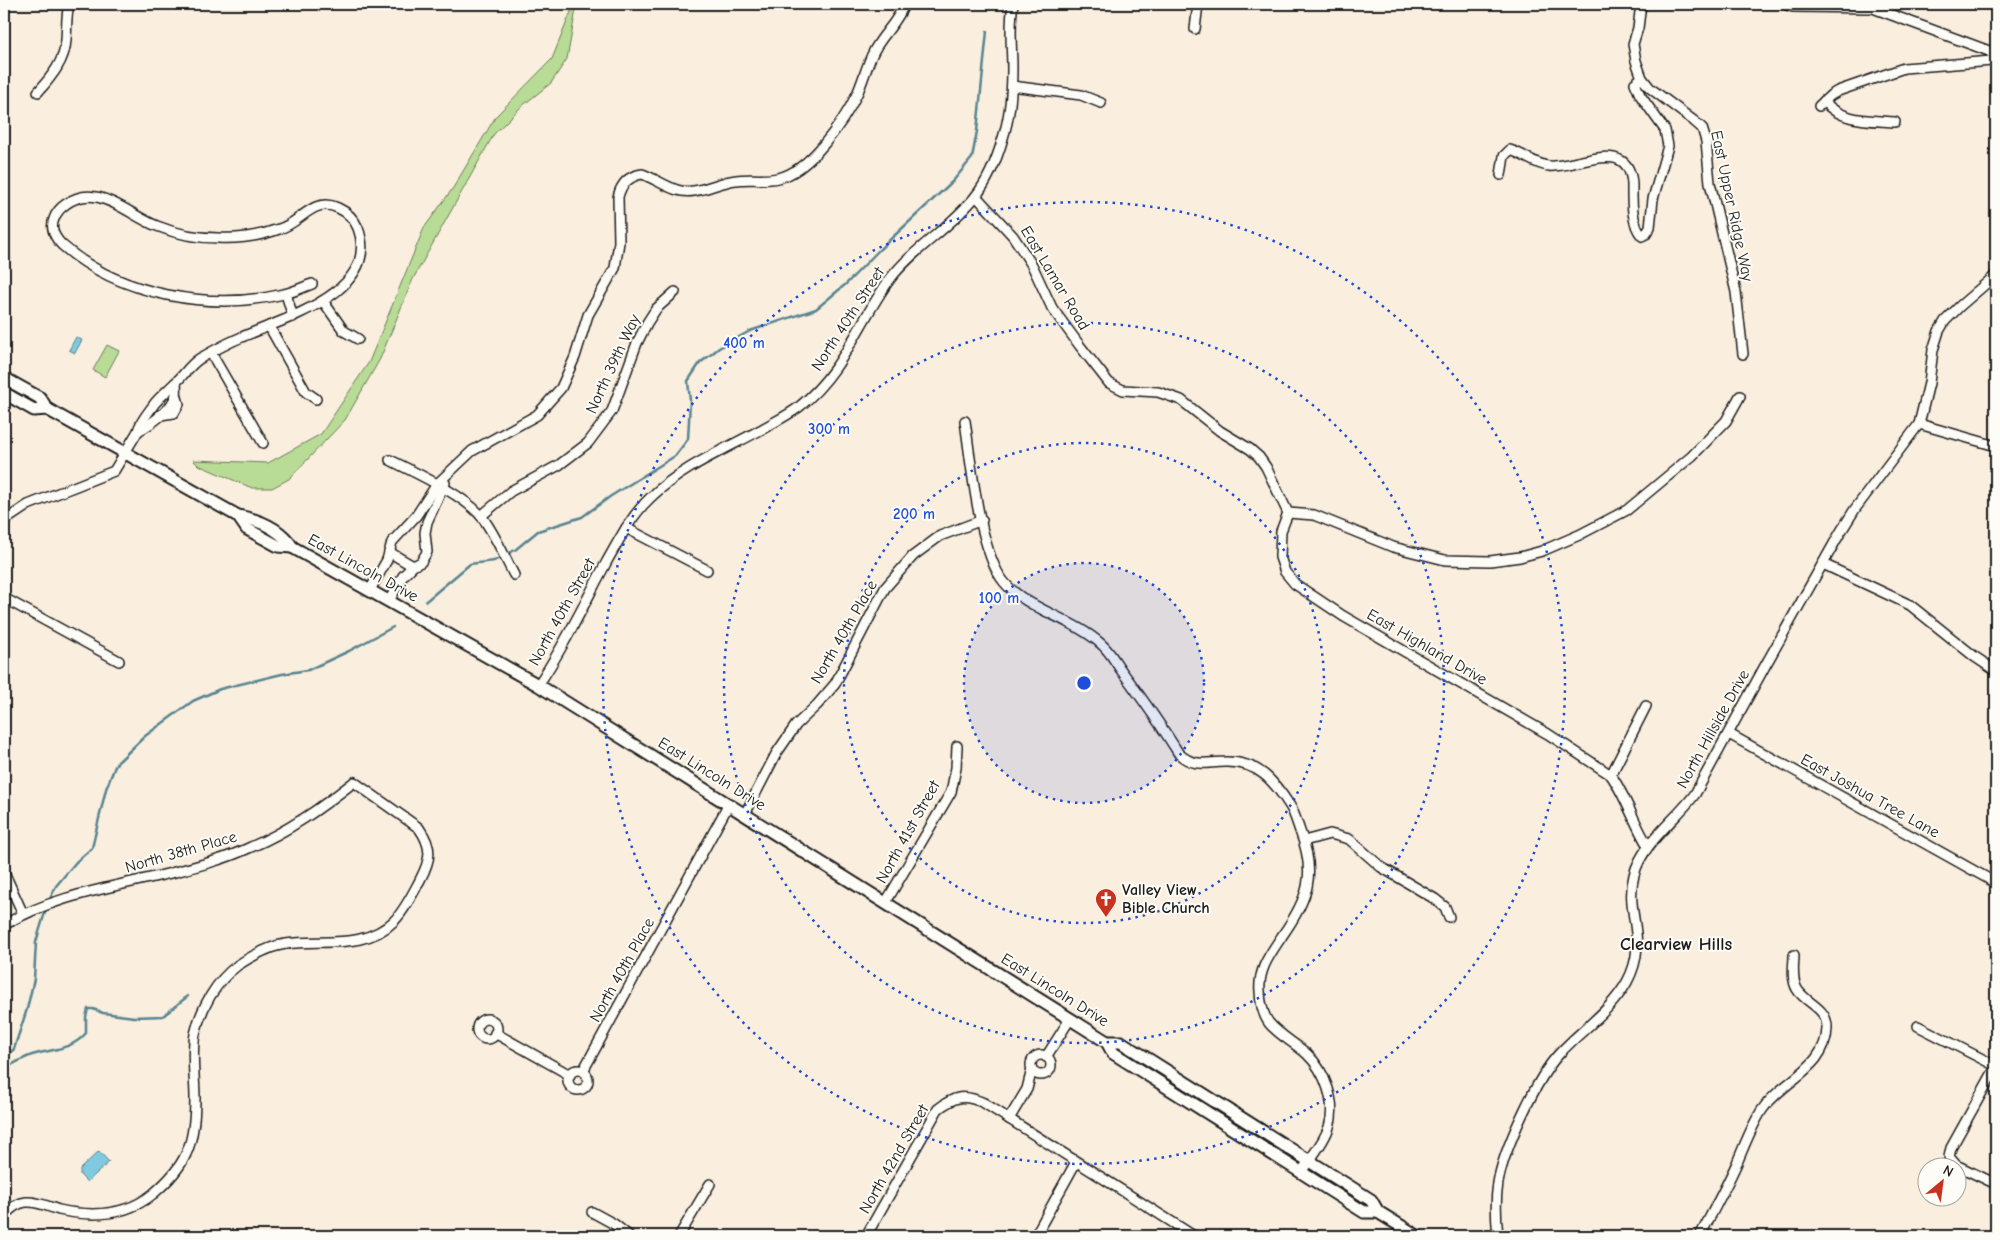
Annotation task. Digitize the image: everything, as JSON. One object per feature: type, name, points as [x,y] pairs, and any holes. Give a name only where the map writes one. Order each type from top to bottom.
[{"type":"main road","name":"East Lincoln Drive","points":[[4,378],[40,398],[47,409],[238,516],[247,529],[278,546],[292,547],[538,685],[1107,1042],[1113,1053],[1364,1212],[1378,1212]]},
{"type":"main road","name":"East Lincoln Drive","points":[[4,393],[34,410],[47,409]]},
{"type":"main road","name":"East Lincoln Drive","points":[[1107,1042],[1121,1042],[1371,1200],[1378,1212],[1417,1236]]},
{"type":"street","points":[[38,92],[62,58],[70,4]]},
{"type":"street","points":[[370,590],[387,560],[392,542],[452,470],[472,451],[537,415],[561,388],[575,357],[588,315],[615,268],[619,242],[618,197],[620,190],[627,180],[642,174],[678,191],[694,191],[738,179],[761,180],[778,178],[797,170],[806,164],[819,150],[851,106],[860,88],[874,49],[898,17],[904,4]]},
{"type":"street","name":"North 40th Street","points":[[538,685],[626,528],[650,499],[668,483],[712,455],[759,431],[797,408],[817,391],[842,359],[876,300],[891,279],[914,253],[953,220],[976,196],[994,164],[1004,137],[1012,86],[1011,28],[1013,4]]},
{"type":"street","points":[[1195,29],[1198,4]]},
{"type":"street","name":"East Upper Ridge Way","points":[[1641,4],[1633,44],[1642,78],[1650,88],[1702,128],[1706,141],[1710,183],[1736,292],[1744,354]]},
{"type":"street","points":[[1784,4],[1793,8],[1873,8],[1990,51],[1995,56],[1992,61],[1904,68],[1831,94],[1822,104],[1841,114],[1860,119],[1895,122]]},
{"type":"street","points":[[1501,175],[1504,156],[1510,150],[1549,166],[1558,166],[1586,158],[1605,157],[1614,159],[1625,164],[1628,169],[1631,178],[1635,222],[1638,232],[1642,236],[1646,234],[1650,227],[1653,199],[1668,146],[1665,130],[1640,95],[1635,83],[1642,78]]},
{"type":"street","points":[[1012,86],[1081,95],[1101,103]]},
{"type":"street","points":[[4,521],[28,505],[114,471],[136,435],[139,425],[162,395],[197,360],[238,338],[293,318],[323,301],[353,275],[361,252],[361,240],[352,218],[342,209],[324,204],[309,210],[295,222],[281,229],[254,236],[220,239],[176,233],[142,220],[105,199],[95,196],[74,199],[60,208],[52,224],[55,236],[62,244],[107,273],[139,287],[186,298],[244,300],[286,294],[312,284]]},
{"type":"street","name":"East Lamar Road","points":[[976,196],[1013,236],[1032,265],[1052,308],[1110,383],[1123,390],[1158,392],[1182,400],[1220,431],[1250,449],[1266,467],[1288,513]]},
{"type":"street","name":"North Hillside Drive","points":[[1498,1236],[1496,1209],[1499,1178],[1511,1144],[1537,1086],[1557,1056],[1599,1018],[1613,1002],[1628,980],[1634,965],[1638,945],[1632,887],[1634,873],[1648,846],[1685,808],[1695,794],[1851,514],[1919,424],[1929,383],[1933,350],[1939,331],[1945,321],[1996,275]]},
{"type":"street","name":"North 39th Way","points":[[481,516],[510,491],[559,465],[588,443],[612,411],[637,343],[647,323],[656,309],[675,292]]},
{"type":"street","points":[[286,294],[293,318]]},
{"type":"street","points":[[323,301],[344,331],[358,339]]},
{"type":"street","points":[[269,326],[306,392],[316,399]]},
{"type":"street","points":[[211,353],[263,443]]},
{"type":"street","points":[[136,435],[159,415],[174,413],[179,404],[176,394],[176,382]]},
{"type":"street","points":[[1288,513],[1314,515],[1393,547],[1445,560],[1490,561],[1520,557],[1542,551],[1627,510],[1692,456],[1726,421],[1740,396]]},
{"type":"street","points":[[964,421],[985,541],[994,566],[1004,582],[1016,594],[1082,630],[1100,643],[1137,690],[1179,754],[1188,762],[1228,762],[1258,769],[1272,779],[1291,808],[1304,841],[1308,864],[1305,898],[1299,911],[1265,962],[1259,989],[1268,1022],[1286,1039],[1307,1054],[1325,1082],[1330,1097],[1332,1118],[1328,1129],[1302,1172]]},
{"type":"street","points":[[1919,424],[1996,446]]},
{"type":"street","points":[[390,460],[440,486],[481,516],[498,543],[514,575]]},
{"type":"street","points":[[389,601],[403,576],[413,566],[421,562],[427,552],[425,533],[427,522],[440,486]]},
{"type":"street","name":"East Highland Drive","points":[[1288,513],[1281,531],[1280,557],[1285,572],[1295,584],[1343,616],[1541,730],[1611,775]]},
{"type":"street","name":"North 40th Place","points":[[744,814],[776,754],[796,725],[835,684],[884,588],[913,556],[940,536],[982,520]]},
{"type":"street","points":[[626,528],[707,570]]},
{"type":"street","points":[[389,552],[413,566]]},
{"type":"street","points":[[1822,564],[1910,605],[1975,657],[1996,671]]},
{"type":"street","points":[[4,598],[119,661]]},
{"type":"street","points":[[1646,706],[1611,775],[1619,786],[1648,846]]},
{"type":"street","name":"East Joshua Tree Lane","points":[[1729,734],[1996,883]]},
{"type":"street","name":"North 41st Street","points":[[886,902],[951,792],[956,768],[957,746]]},
{"type":"street","name":"North 38th Place","points":[[4,924],[38,907],[174,872],[250,848],[320,808],[354,782],[419,828],[427,839],[430,850],[428,865],[408,901],[394,920],[381,931],[350,942],[284,944],[263,951],[237,966],[220,983],[205,1007],[195,1035],[195,1117],[192,1138],[178,1168],[153,1194],[133,1205],[114,1212],[98,1215],[82,1214],[25,1202],[14,1206],[4,1215]]},
{"type":"street","name":"North 40th Place","points":[[583,1071],[729,804]]},
{"type":"street","points":[[1304,841],[1330,834],[1349,840],[1381,867],[1435,899],[1445,907],[1449,917]]},
{"type":"street","points":[[4,872],[23,914]]},
{"type":"street","points":[[1700,1236],[1762,1110],[1786,1086],[1810,1068],[1821,1053],[1827,1026],[1825,1016],[1797,989],[1794,976],[1794,955]]},
{"type":"street","points":[[1046,1057],[1070,1019]]},
{"type":"street","points":[[1918,1026],[1996,1066],[1951,1148],[1949,1158],[1956,1165],[1996,1184]]},
{"type":"street","points":[[495,1033],[570,1075]]},
{"type":"street","points":[[1027,1089],[1032,1063],[1035,1058],[1046,1057],[1050,1061],[1051,1067],[1048,1072],[1027,1089],[1008,1119],[1194,1236]]},
{"type":"street","points":[[1032,1069],[1035,1073],[1042,1075]]},
{"type":"street","points":[[574,1071],[583,1071],[587,1076],[587,1082],[580,1089],[574,1088],[569,1084],[570,1075],[574,1071]]},
{"type":"street","name":"North 42nd Street","points":[[866,1236],[938,1109],[951,1100],[961,1097],[972,1098],[1008,1119]]},
{"type":"street","points":[[1035,1236],[1076,1162]]},
{"type":"street","points":[[679,1236],[710,1184]]},
{"type":"street","points":[[592,1212],[614,1224],[629,1236]]},
{"type":"green space","points":[[574,4],[577,4],[567,59],[551,83],[522,106],[494,134],[413,279],[380,359],[345,420],[289,479],[272,488],[252,488],[198,465],[193,460],[268,463],[321,434],[369,362],[424,228],[453,188],[496,116],[552,59]]},
{"type":"green space","points":[[107,345],[119,351],[105,377],[93,370]]},
{"type":"water","points":[[76,337],[82,340],[75,353],[69,350]]},
{"type":"water","points":[[99,1151],[109,1162],[87,1182],[80,1175],[80,1169]]},
{"type":"waterway","points":[[426,601],[470,564],[494,561],[515,550],[538,531],[582,517],[611,496],[675,456],[688,439],[690,401],[688,381],[700,363],[719,348],[750,331],[816,309],[846,284],[880,249],[953,181],[972,158],[977,131],[987,31]]},
{"type":"waterway","points":[[49,901],[56,886],[76,862],[92,848],[106,789],[116,764],[145,736],[193,701],[220,689],[282,674],[308,670],[349,651],[393,627]]},
{"type":"waterway","points":[[4,1059],[14,1049],[27,1009],[34,979],[36,942],[46,909]]},
{"type":"waterway","points":[[4,1069],[29,1056],[68,1046],[80,1039],[86,1033],[88,1009],[134,1017],[163,1016],[188,996]]},
{"type":"place","name":"Valley View Bible Church","points":[[1106,918]]},
{"type":"district","name":"Clearview Hills","points":[[1676,944]]}]
